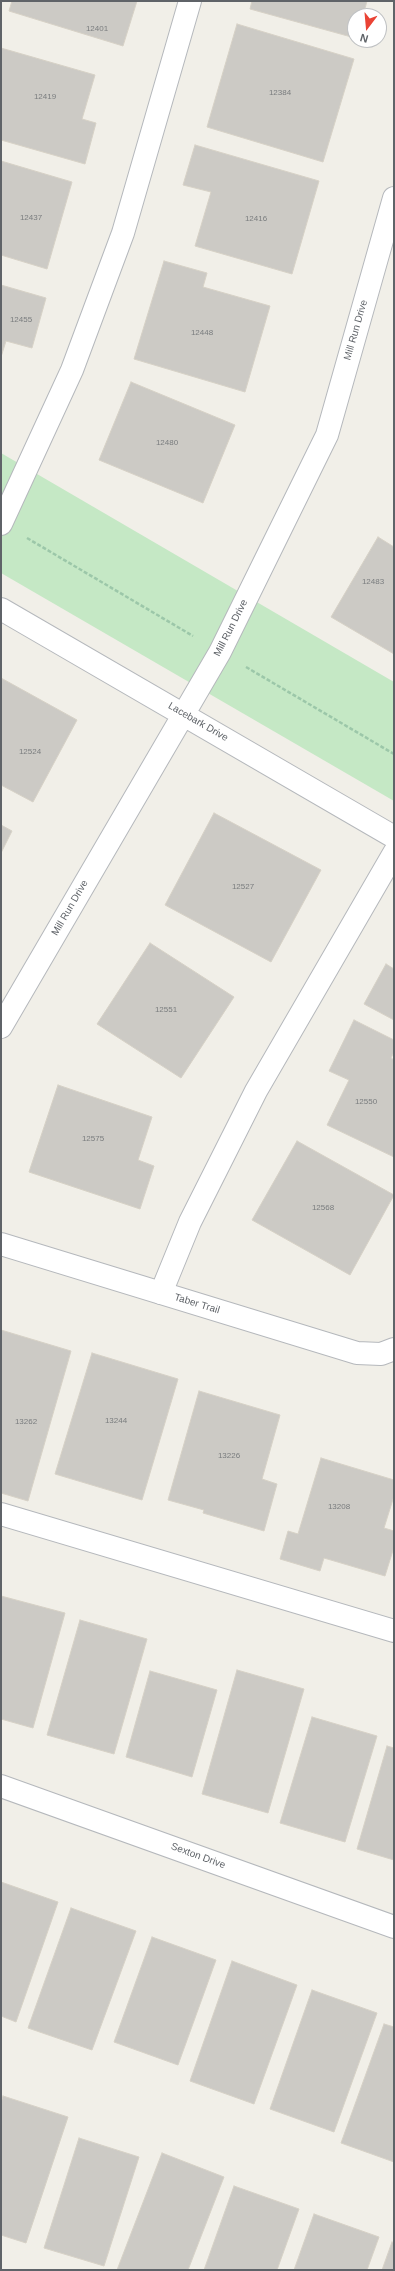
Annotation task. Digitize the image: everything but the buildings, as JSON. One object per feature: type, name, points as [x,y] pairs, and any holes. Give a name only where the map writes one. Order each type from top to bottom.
[{"type":"street","points":[[1,524],[72,370],[123,233],[190,1]]},
{"type":"street","name":"Mill Run Drive","points":[[1,1027],[220,652],[326,435],[394,198]]},
{"type":"street","name":"Lacebark Drive","points":[[1,608],[394,837]]},
{"type":"street","points":[[161,1293],[190,1222],[256,1091],[394,853]]},
{"type":"street","name":"Taber Trail","points":[[1,1244],[357,1353],[381,1354],[394,1349]]},
{"type":"street","points":[[1,1514],[394,1631]]},
{"type":"street","name":"Sexton Drive","points":[[1,1786],[394,1927]]},
{"type":"green space","points":[[1,453],[394,682],[394,801],[1,573]]}]
